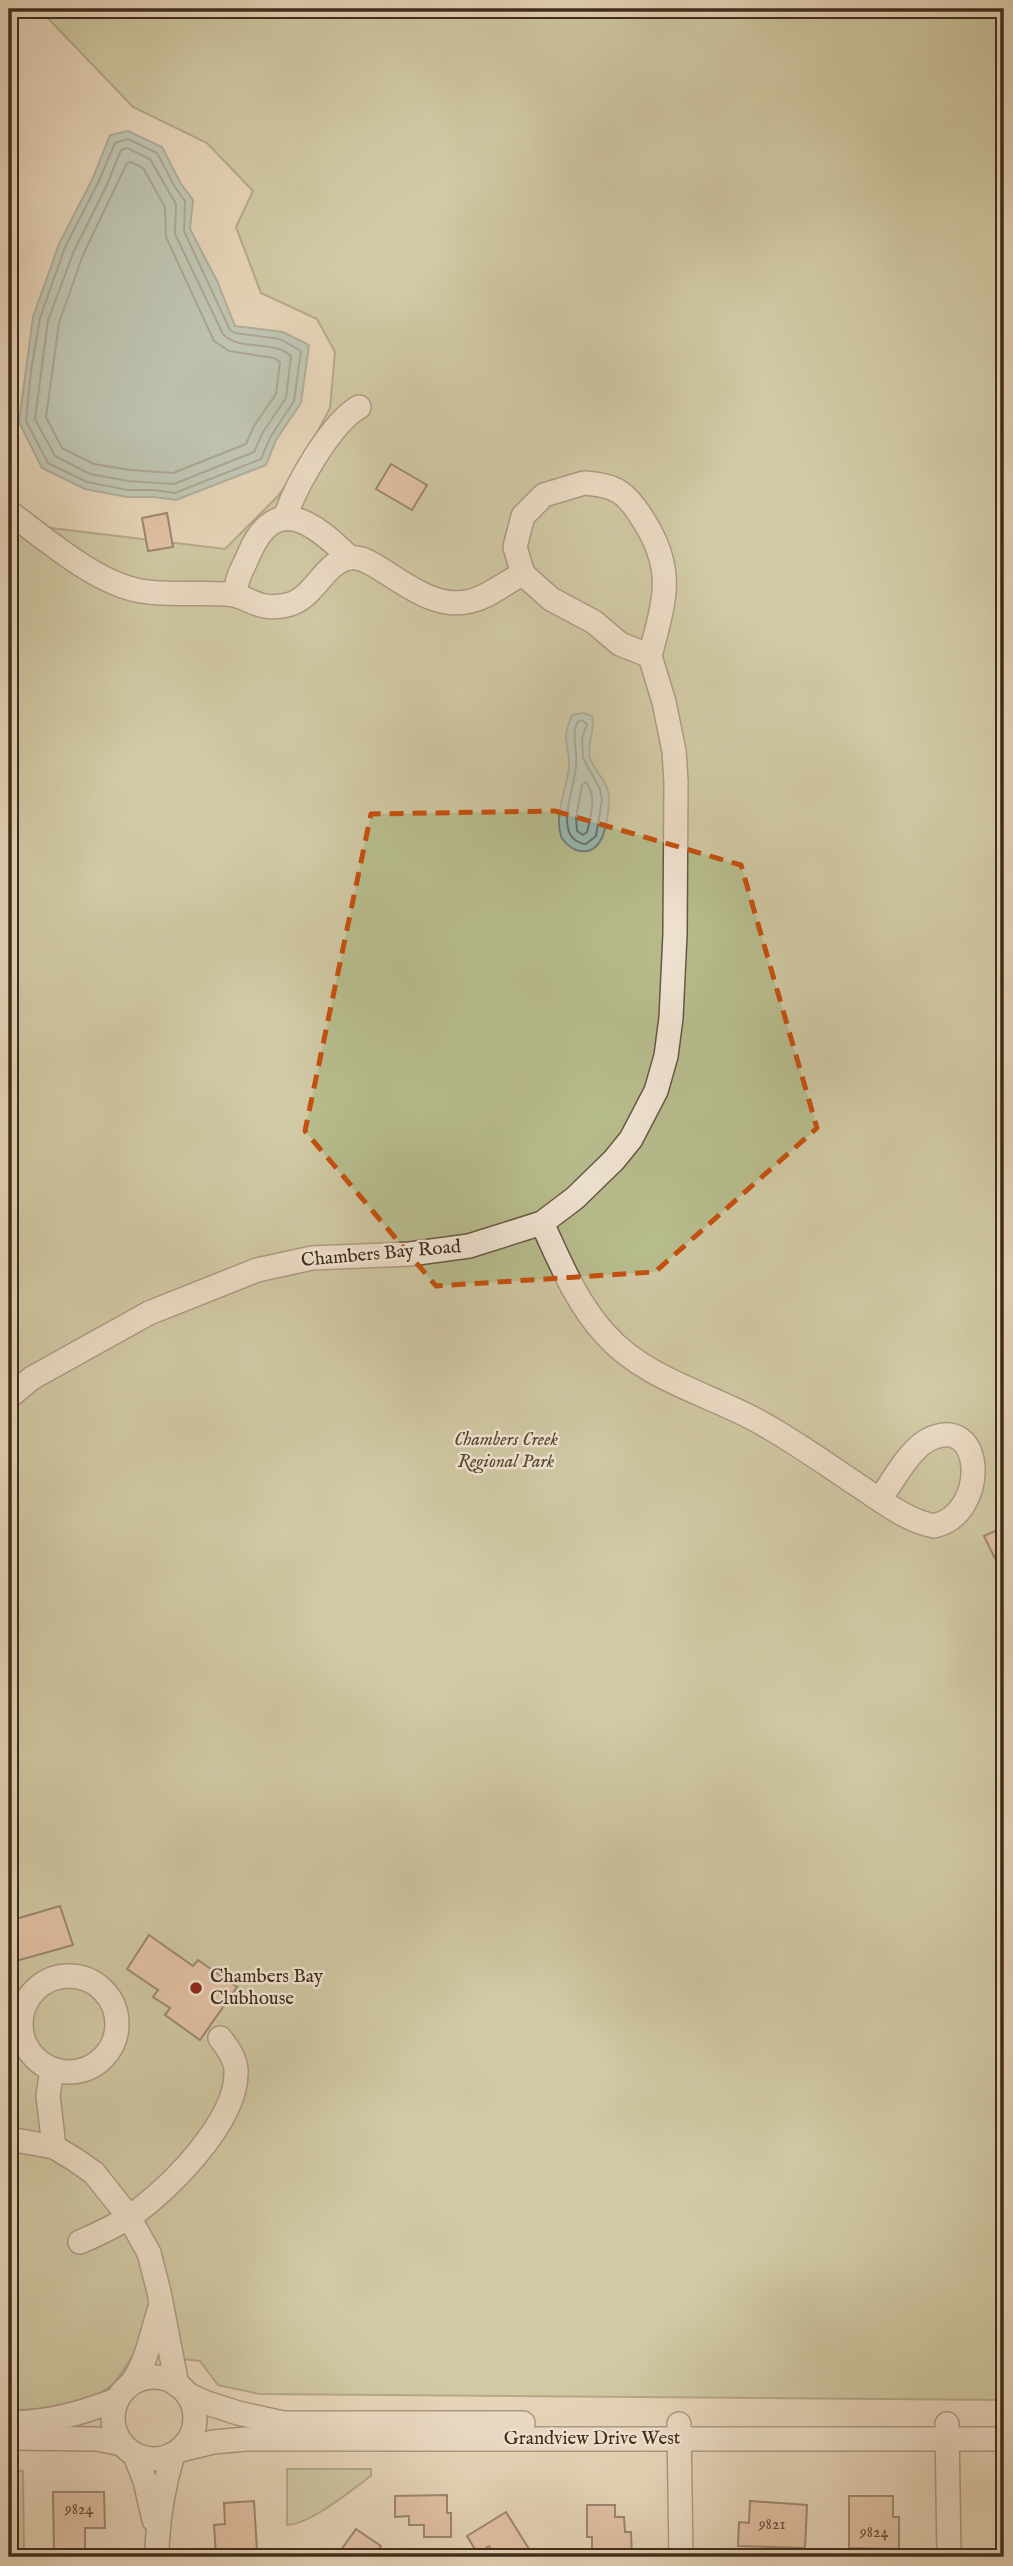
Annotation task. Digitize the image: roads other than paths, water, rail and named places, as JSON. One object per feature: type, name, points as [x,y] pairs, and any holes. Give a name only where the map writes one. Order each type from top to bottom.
[{"type":"street","points":[[285,518],[292,496],[339,422],[359,407]]},
{"type":"street","points":[[584,483],[604,484],[624,492],[638,510],[661,551],[664,602],[650,656],[620,644],[594,622],[551,599],[523,574],[515,547],[523,516],[544,495],[584,483]]},
{"type":"street","points":[[9,512],[85,566],[118,584],[144,591],[237,596],[261,607],[289,605],[311,591],[335,564],[350,558]]},
{"type":"street","points":[[237,596],[235,584],[260,534],[275,520],[285,518],[300,519],[311,524],[350,558],[367,561],[429,598],[458,604],[489,595],[507,581],[523,574]]},
{"type":"street","name":"Chambers Bay Road","points":[[9,1397],[32,1378],[149,1313],[257,1270],[312,1258],[411,1254],[469,1246],[542,1223],[575,1198],[614,1160],[631,1139],[656,1091],[666,1056],[673,978],[676,782],[674,751],[664,702],[650,656]]},
{"type":"street","points":[[542,1223],[574,1293],[606,1335],[626,1353],[648,1369],[779,1433],[880,1499]]},
{"type":"street","points":[[77,1977],[92,1982],[104,1991],[113,2004],[117,2020],[109,2051],[98,2062],[84,2070],[68,2072],[52,2069],[39,2061],[29,2050],[22,2035],[21,2020],[25,2004],[34,1992],[54,1979],[77,1977]]},
{"type":"street","points":[[80,2242],[129,2217],[184,2167],[222,2122],[235,2091],[237,2069],[230,2051],[220,2038]]},
{"type":"street","points":[[52,2069],[48,2096],[54,2147]]},
{"type":"street","points":[[9,2139],[54,2147],[94,2173],[129,2217],[149,2253],[182,2389]]},
{"type":"street","points":[[134,2382],[144,2366],[147,2346],[161,2305]]},
{"type":"street","points":[[151,2376],[169,2379],[182,2389],[193,2405],[195,2424],[190,2438],[177,2452],[163,2490],[157,2547],[145,2481],[113,2427],[113,2411],[122,2390],[151,2376]]},
{"type":"street","name":"Grandview Drive West","points":[[182,2389],[204,2402],[283,2423],[679,2431],[948,2432],[1004,2439]]},
{"type":"street","points":[[9,2423],[43,2422],[116,2400]]},
{"type":"street","name":"Grandview Drive West","points":[[948,2432],[1004,2424]]},
{"type":"street","points":[[679,2431],[681,2557]]},
{"type":"street","name":"Grandview Drive West","points":[[177,2452],[213,2442],[246,2439],[679,2431]]},
{"type":"street","points":[[948,2432],[949,2557]]},
{"type":"street","points":[[9,2438],[97,2439],[156,2459],[177,2452]]},
{"type":"water","points":[[128,131],[162,147],[181,184],[193,200],[190,229],[217,281],[235,326],[283,332],[309,345],[301,403],[276,440],[266,465],[176,500],[127,497],[85,489],[42,468],[19,422],[33,317],[59,244],[92,180],[110,135]]},
{"type":"water","points":[[583,713],[592,716],[590,758],[609,794],[603,836],[593,849],[585,851],[569,846],[563,840],[559,828],[569,767],[567,730],[572,715]]},
{"type":"place","name":"Chambers Bay Clubhouse","points":[[196,1988]]},
{"type":"park label","name":"Chambers Creek Regional Park","points":[[506,1451]]}]
